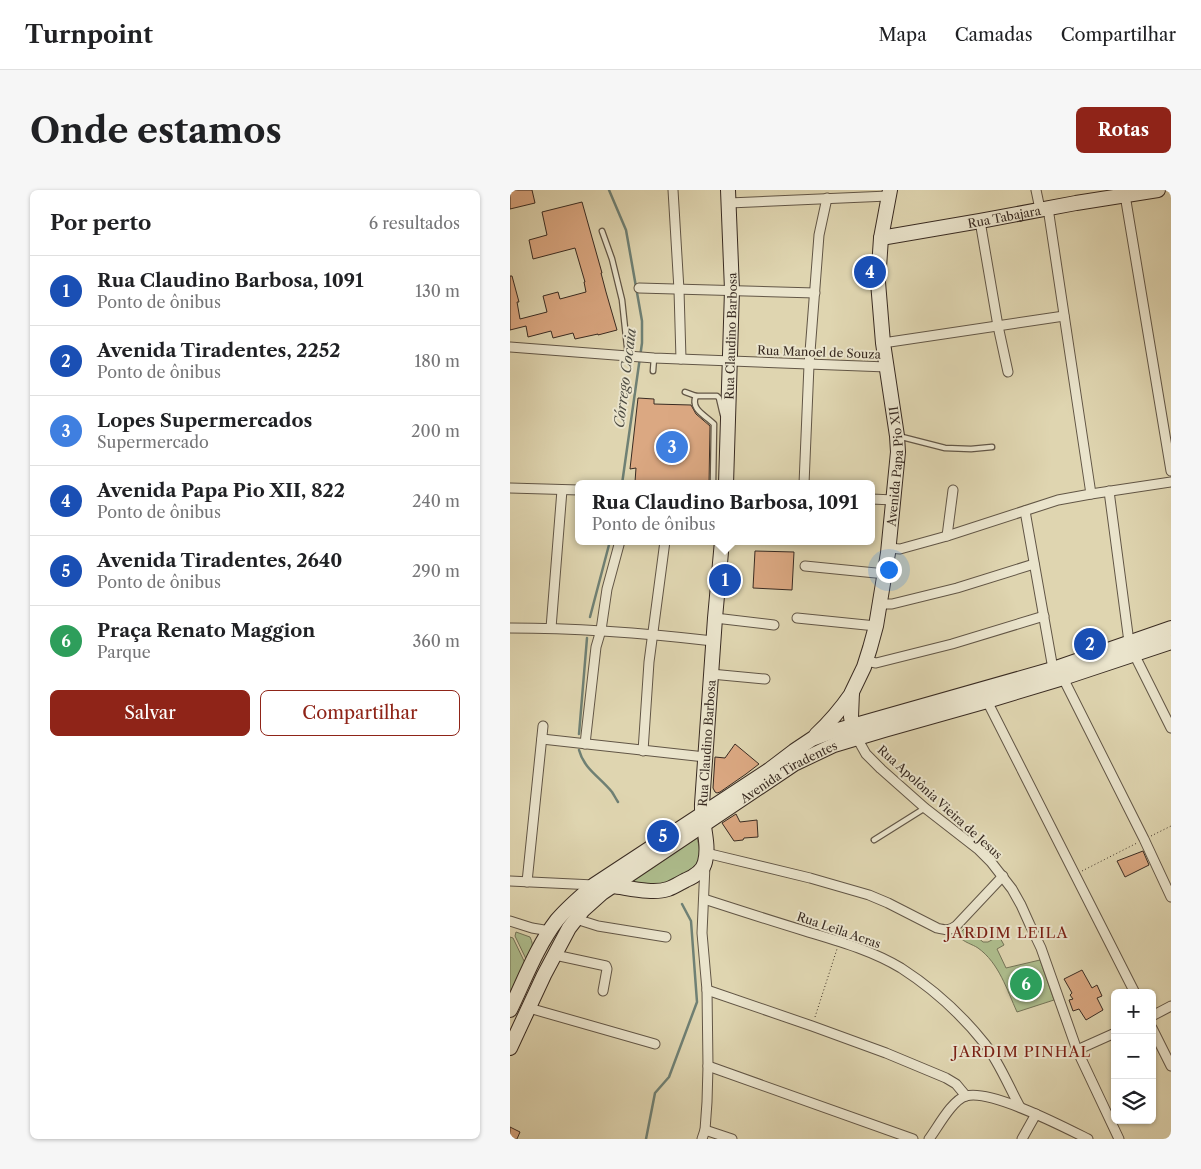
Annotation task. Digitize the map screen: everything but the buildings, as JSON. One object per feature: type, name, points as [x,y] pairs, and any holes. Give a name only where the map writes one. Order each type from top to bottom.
[{"type":"main road","name":"Rua Tabajara","points":[[881,238],[1158,190]]},
{"type":"main road","name":"Avenida Papa Pio XII","points":[[855,732],[852,692],[866,661],[876,626],[886,574],[898,452],[883,343],[878,282],[881,238],[889,193]]},
{"type":"main road","name":"Rua Claudino Barbosa","points":[[726,480],[732,290],[729,196]]},
{"type":"main road","name":"Rua Claudino Barbosa","points":[[706,858],[703,820],[705,757],[722,545]]},
{"type":"main road","name":"Avenida Tiradentes","points":[[510,1048],[555,955],[576,919],[591,902],[812,739],[831,732],[884,730],[987,701],[1132,648],[1171,628]]},
{"type":"main road","name":"Avenida Tiradentes","points":[[1132,648],[1171,642]]},
{"type":"main road","name":"Avenida Tiradentes","points":[[510,1010],[547,935],[571,905],[594,885],[794,764],[834,745],[867,723],[1058,674]]},
{"type":"main road","points":[[812,739],[839,712],[852,692]]},
{"type":"main road","points":[[852,712],[858,718],[884,730]]},
{"type":"main road","points":[[613,886],[650,891],[666,890],[699,872],[706,858]]},
{"type":"street","points":[[673,190],[680,290],[681,359]]},
{"type":"street","points":[[1036,190],[1044,209],[1064,316],[1091,494]]},
{"type":"street","points":[[729,196],[827,198],[889,193]]},
{"type":"street","points":[[1125,195],[1171,471]]},
{"type":"street","points":[[804,480],[809,365],[819,235],[827,198]]},
{"type":"street","points":[[980,221],[1008,372]]},
{"type":"street","points":[[639,288],[815,293]]},
{"type":"street","points":[[883,343],[1064,316]]},
{"type":"street","name":"Rua Manoel de Souza","points":[[510,348],[650,358],[887,368]]},
{"type":"street","points":[[889,548],[900,549],[947,536],[1058,500],[1171,482]]},
{"type":"street","points":[[510,488],[575,490]]},
{"type":"street","points":[[552,628],[562,490]]},
{"type":"street","points":[[947,536],[953,490]]},
{"type":"street","points":[[1109,492],[1132,648],[1171,728]]},
{"type":"street","points":[[875,499],[894,500]]},
{"type":"street","points":[[1025,512],[1044,616],[1058,674],[1144,839],[1171,897]]},
{"type":"street","points":[[585,744],[596,647],[601,630],[607,589],[619,545]]},
{"type":"street","points":[[643,751],[649,662],[665,545]]},
{"type":"street","points":[[880,604],[892,604],[957,588],[1034,564]]},
{"type":"street","points":[[805,566],[886,574]]},
{"type":"street","points":[[866,661],[876,663],[952,644],[1044,616]]},
{"type":"street","points":[[715,618],[774,625]]},
{"type":"street","points":[[797,618],[876,626]]},
{"type":"street","points":[[510,628],[601,630],[713,641]]},
{"type":"street","points":[[711,674],[765,679]]},
{"type":"street","points":[[987,701],[1133,989]]},
{"type":"street","points":[[527,882],[543,726]]},
{"type":"street","name":"Rua Apolônia Vieira de Jesus","points":[[855,732],[866,754],[925,808],[978,850],[1003,876],[1012,889],[1041,948],[1076,1050],[1118,1139]]},
{"type":"street","points":[[542,739],[705,757]]},
{"type":"street","points":[[732,1139],[703,1134],[707,1102],[708,1066],[707,990],[702,933],[706,858],[810,878],[869,895],[937,928],[945,930],[951,930],[956,926],[1003,876]]},
{"type":"street","points":[[690,878],[695,882],[704,899]]},
{"type":"street","points":[[510,881],[594,885]]},
{"type":"street","name":"Rua Leila Acras","points":[[704,899],[864,950],[900,968],[934,993],[959,1015],[986,1045],[1020,1107]]},
{"type":"street","points":[[576,919],[598,926],[666,937]]},
{"type":"street","points":[[510,921],[547,935]]},
{"type":"street","points":[[555,955],[606,966],[603,991]]},
{"type":"street","points":[[707,990],[886,1053],[946,1078],[956,1084],[966,1096]]},
{"type":"street","points":[[1156,1014],[1171,1006]]},
{"type":"street","points":[[529,1008],[656,1044]]},
{"type":"street","points":[[1076,1050],[1113,1034]]},
{"type":"street","points":[[1155,1034],[1171,1066]]},
{"type":"street","points":[[708,1066],[913,1139]]},
{"type":"street","points":[[929,1139],[957,1101],[966,1096],[976,1095],[988,1096],[1020,1107],[1088,1139]]},
{"type":"street","points":[[1022,1139],[1036,1114]]},
{"type":"street","points":[[1029,1128],[1034,1139]]},
{"type":"lane","points":[[602,231],[612,259],[622,300],[629,356]]},
{"type":"lane","points":[[650,358],[653,371]]},
{"type":"lane","points":[[685,392],[696,396],[717,396],[723,418],[728,421]]},
{"type":"lane","points":[[696,396],[694,404],[697,409],[714,424],[713,480]]},
{"type":"lane","points":[[897,436],[945,448],[971,449],[992,447]]},
{"type":"lane","points":[[874,840],[925,808]]},
{"type":"path","points":[[1076,874],[1171,826]]},
{"type":"path","points":[[812,1026],[840,942]]},
{"type":"green space","points":[[697,838],[700,852],[698,861],[682,875],[662,884],[651,885],[631,881]]},
{"type":"green space","points":[[966,927],[983,942],[988,942],[999,936],[1004,945],[997,949],[1006,968],[1040,960],[1054,1000],[1017,1012],[1002,977],[992,961],[978,948],[958,936]]},
{"type":"green space","points":[[516,932],[530,937],[532,949],[527,961],[515,936]]},
{"type":"green space","points":[[510,937],[513,938],[525,963],[510,995]]},
{"type":"waterway","name":"Córrego Cocaia","points":[[609,190],[626,230],[642,321],[642,343],[623,480]]},
{"type":"waterway","name":"Córrego Cocaia","points":[[590,617],[609,545]]},
{"type":"waterway","name":"Córrego Cocaia","points":[[579,734],[587,638]]},
{"type":"waterway","name":"Córrego Cocaia","points":[[579,750],[588,768],[612,792],[618,802]]},
{"type":"waterway","name":"Córrego Cocaia","points":[[646,1139],[655,1093],[669,1077],[697,1002],[691,921],[682,904]]},
{"type":"place","name":"Avenida Papa Pio XII, 822","points":[[870,272]]},
{"type":"place","name":"Lopes Supermercados","points":[[672,447]]},
{"type":"place","name":"Rua Claudino Barbosa, 1091","points":[[725,580]]},
{"type":"place","name":"Avenida Tiradentes, 2252","points":[[1090,644]]},
{"type":"place","name":"Avenida Tiradentes, 2640","points":[[663,836]]},
{"type":"place","name":"Praça Renato Maggion","points":[[1026,984]]},
{"type":"district","name":"JARDIM LEILA","points":[[1007,932]]},
{"type":"district","name":"JARDIM PINHAL","points":[[1022,1051]]}]
